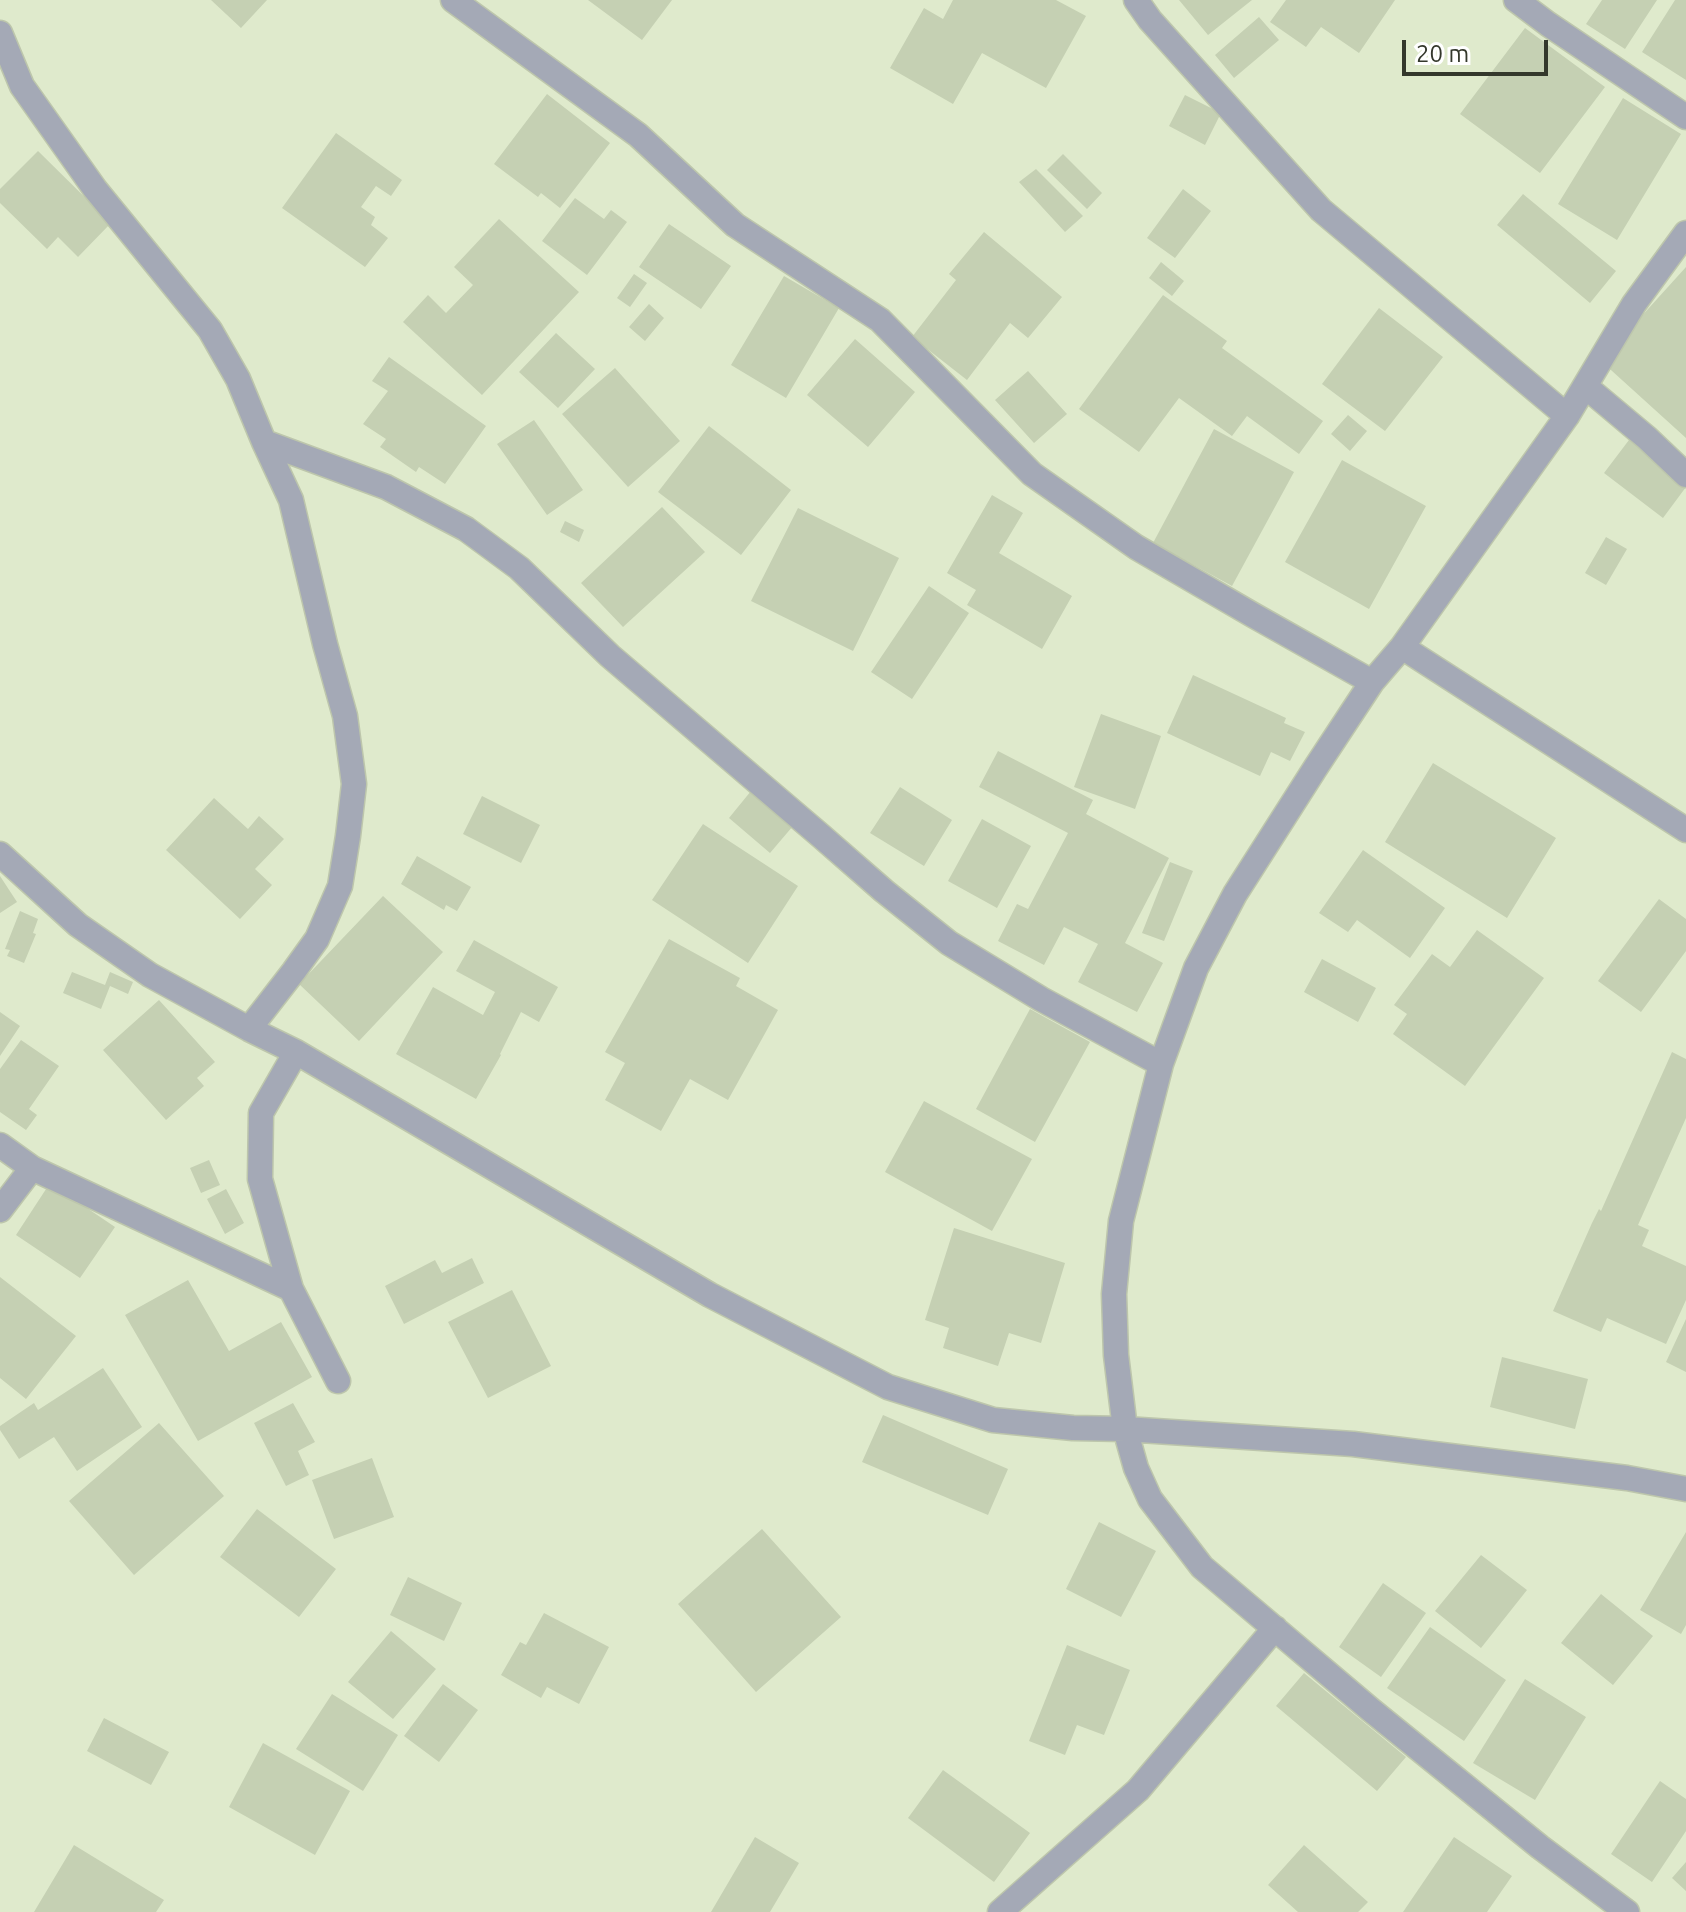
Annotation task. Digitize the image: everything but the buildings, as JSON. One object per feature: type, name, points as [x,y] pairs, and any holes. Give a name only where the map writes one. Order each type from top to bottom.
[{"type":"street","points":[[453,0],[638,135],[735,225],[880,320],[1032,474],[1136,547],[1372,682]]},
{"type":"street","points":[[1136,0],[1150,20],[1321,210],[1567,416]]},
{"type":"street","points":[[1516,0],[1686,117]]},
{"type":"street","points":[[0,33],[22,86],[38,110],[95,189],[210,330],[238,379],[291,500],[345,716],[354,784],[340,886],[317,939],[249,1029]]},
{"type":"street","points":[[1627,1912],[1540,1847],[1371,1710],[1202,1567],[1150,1499],[1136,1468],[1125,1429],[1116,1355],[1114,1294],[1121,1221],[1161,1064],[1196,968],[1235,894],[1372,682],[1402,647],[1567,416],[1634,304],[1686,233]]},
{"type":"street","points":[[1585,386],[1686,475]]},
{"type":"street","points":[[264,442],[386,487],[466,529],[519,568],[610,656],[949,943],[1041,999],[1161,1064]]},
{"type":"street","points":[[1402,647],[1686,830]]},
{"type":"street","points":[[0,854],[78,925],[150,975],[296,1052],[710,1295],[888,1387],[993,1420],[1073,1428],[1353,1444],[1612,1476],[1686,1489]]},
{"type":"street","points":[[296,1052],[261,1113],[260,1179],[291,1289],[338,1381]]},
{"type":"street","points":[[0,1145],[32,1168],[291,1289]]},
{"type":"street","points":[[0,1210],[32,1168]]},
{"type":"street","points":[[1000,1912],[1138,1790],[1275,1628]]}]
